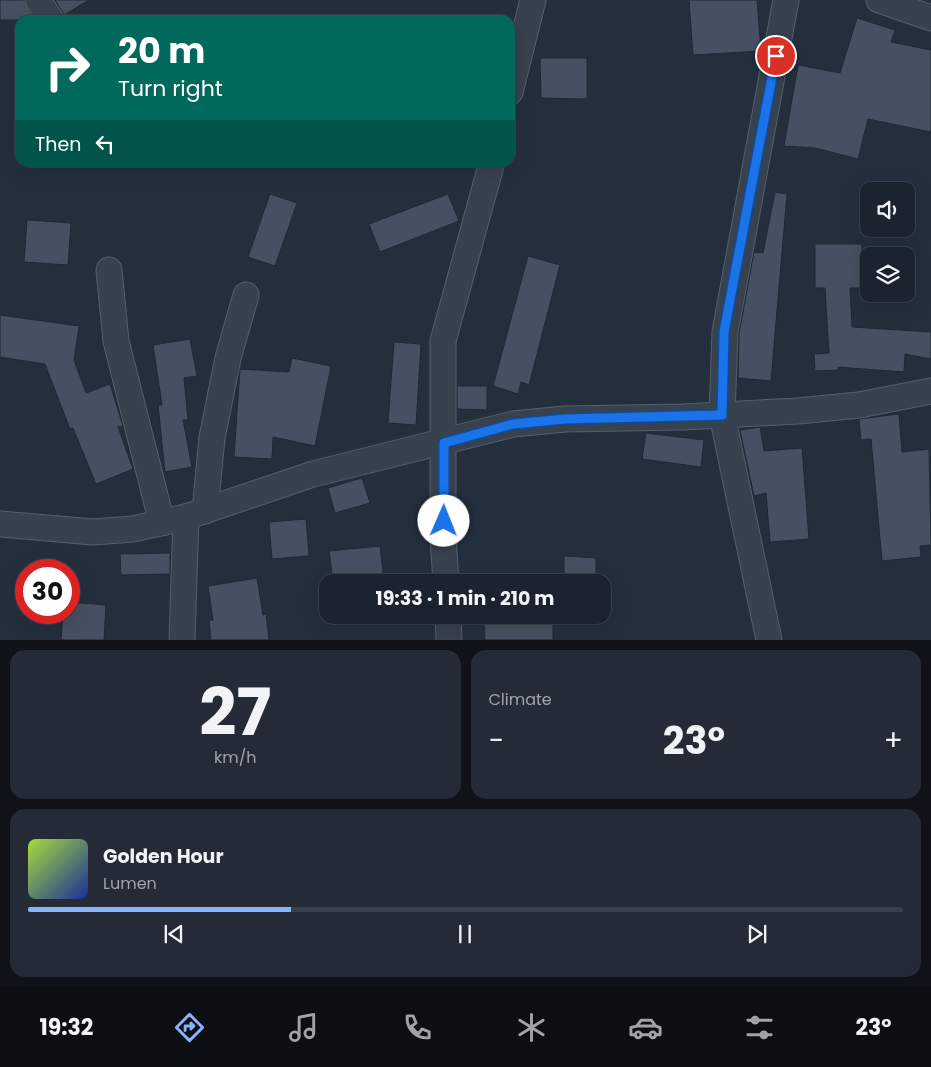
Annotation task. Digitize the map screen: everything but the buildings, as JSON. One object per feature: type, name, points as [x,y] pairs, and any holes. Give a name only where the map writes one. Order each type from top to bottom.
[{"type":"street","points":[[38,0],[48,15]]},
{"type":"street","points":[[515,72],[533,0]]},
{"type":"street","points":[[769,640],[722,415],[724,332],[786,0]]},
{"type":"street","points":[[879,0],[931,18]]},
{"type":"street","points":[[446,574],[443,341],[491,167]]},
{"type":"street","points":[[109,270],[116,340],[184,517]]},
{"type":"street","points":[[182,640],[184,517],[212,438],[228,358],[246,295]]},
{"type":"street","points":[[0,524],[93,532],[133,529],[184,517],[313,474],[444,443],[513,424],[565,419],[722,415],[859,405],[931,391]]},
{"type":"street","points":[[448,624],[449,640]]},
{"type":"route","points":[[444,521],[444,443],[481,431],[513,424],[565,419],[722,415],[724,332],[776,56]]}]
